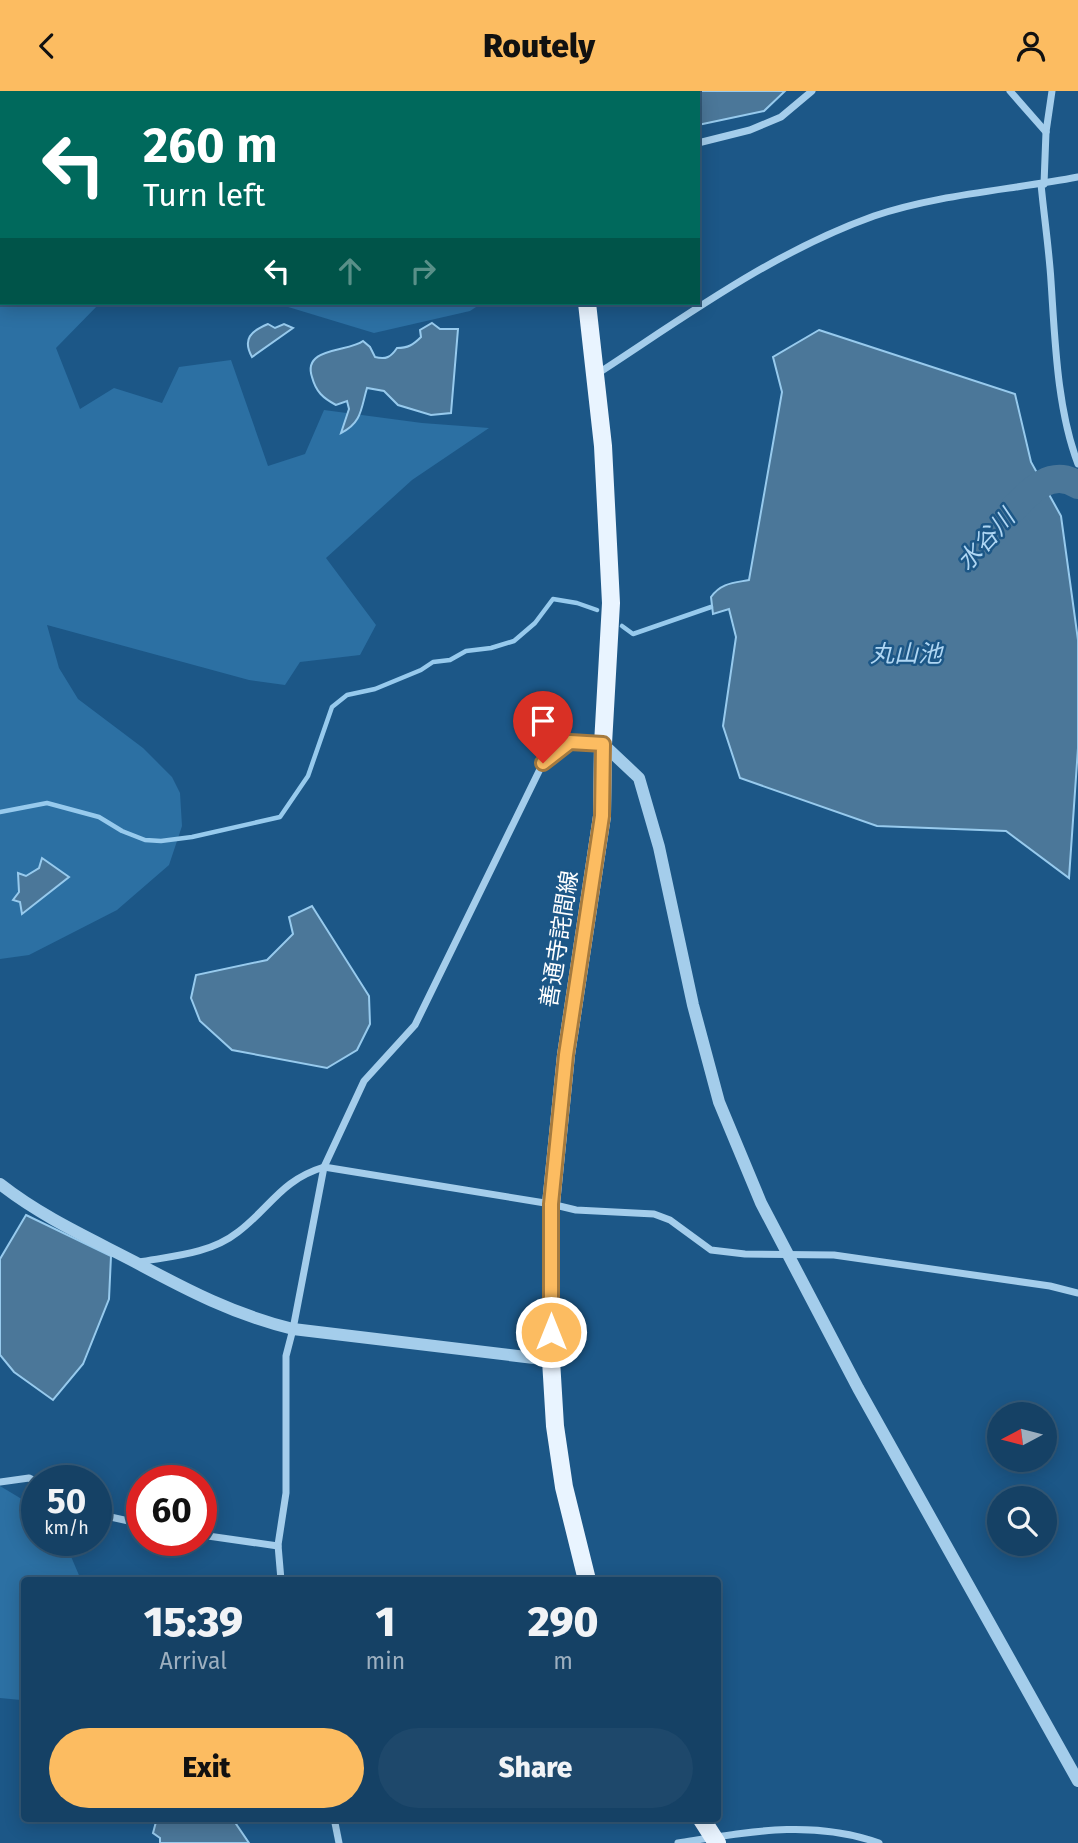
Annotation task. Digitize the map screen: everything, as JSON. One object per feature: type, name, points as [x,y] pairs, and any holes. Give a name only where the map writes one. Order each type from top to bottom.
[{"type":"main road","name":"善通寺詫間線","points":[[586,1577],[564,1487],[555,1426],[551,1360],[551,1204],[566,1055],[602,816],[611,603],[603,446],[587,305]]},
{"type":"main road","points":[[704,1822],[715,1840]]},
{"type":"street","points":[[700,142],[750,130],[781,117],[812,91]]},
{"type":"street","points":[[1010,91],[1046,132]]},
{"type":"street","points":[[1052,91],[1042,184],[1053,316],[1066,423],[1078,464]]},
{"type":"street","points":[[596,375],[775,259],[827,234],[876,215],[918,205],[1078,177]]},
{"type":"street","points":[[281,1577],[278,1546],[286,1493],[286,1356],[324,1167],[364,1081],[415,1025],[543,763],[570,742],[603,744],[639,778],[659,846],[692,1005],[719,1102],[761,1203],[858,1388],[1078,1781]]},
{"type":"street","points":[[135,1262],[199,1251],[220,1244],[239,1232],[288,1184],[307,1172],[324,1167],[576,1210],[654,1214],[670,1220],[711,1249],[745,1254],[834,1255],[1049,1286],[1078,1293]]},
{"type":"street","points":[[0,1184],[27,1205],[55,1221],[181,1288],[234,1311],[293,1329],[551,1360]]},
{"type":"street","points":[[0,1482],[21,1479]]},
{"type":"street","points":[[217,1537],[278,1546]]},
{"type":"street","points":[[335,1822],[339,1843]]},
{"type":"street","points":[[678,1843],[789,1829],[828,1829],[879,1843]]},
{"type":"shaded area","points":[[0,305],[98,305],[56,348],[80,409],[114,388],[162,403],[179,367],[231,360],[268,466],[305,454],[324,410],[422,423],[489,428],[412,480],[326,558],[376,625],[360,655],[300,662],[285,685],[249,680],[47,625],[59,668],[78,699],[143,748],[172,777],[180,793],[182,826],[169,865],[117,910],[29,955],[0,959]]},
{"type":"shaded area","points":[[282,305],[479,305],[470,311],[374,333]]},
{"type":"shaded area","points":[[0,1486],[21,1499],[21,1556],[71,1556],[80,1577],[21,1577],[21,1700],[0,1698]]},
{"type":"water","points":[[700,91],[785,91],[764,111],[700,125]]},
{"type":"water","points":[[432,323],[440,329],[458,329],[451,413],[431,415],[398,405],[384,391],[367,388],[357,420],[341,433],[349,409],[347,401],[336,405],[321,394],[312,377],[311,367],[314,360],[320,355],[363,341],[375,357],[385,358],[397,348],[407,347],[415,342],[421,337],[420,330]]},
{"type":"water","points":[[268,324],[275,328],[284,324],[293,328],[252,357],[248,340],[253,333]]},
{"type":"water","name":"丸山池","points":[[819,330],[1015,394],[1031,462],[1061,516],[1078,640],[1078,748],[1069,878],[1006,831],[877,826],[740,778],[723,726],[736,637],[729,609],[713,614],[711,597],[723,586],[749,580],[782,392],[773,357]]},
{"type":"water","points":[[42,858],[69,877],[22,914],[20,902],[13,900],[19,892],[18,873],[26,876],[39,868]]},
{"type":"water","points":[[312,906],[369,996],[370,1024],[357,1050],[327,1068],[232,1050],[200,1021],[191,998],[196,975],[267,960],[293,934],[289,917]]},
{"type":"water","points":[[26,1215],[111,1256],[109,1299],[83,1364],[53,1400],[14,1372],[0,1355],[0,1259]]},
{"type":"water","points":[[156,1822],[235,1822],[249,1843],[160,1843],[160,1838],[153,1833]]},
{"type":"waterway","name":"水谷川","points":[[1013,509],[1042,483],[1059,479],[1078,485]]},
{"type":"waterway","points":[[0,812],[47,803],[99,817],[122,831],[145,840],[161,841],[192,837],[280,817],[308,776],[332,707],[347,695],[375,689],[421,670],[433,662],[450,660],[466,651],[491,648],[514,641],[535,623],[553,599],[597,610]]},
{"type":"waterway","points":[[622,626],[633,634],[711,607]]},
{"type":"route","points":[[543,763],[570,742],[603,744],[602,816],[566,1055],[551,1204],[551,1332]]}]
